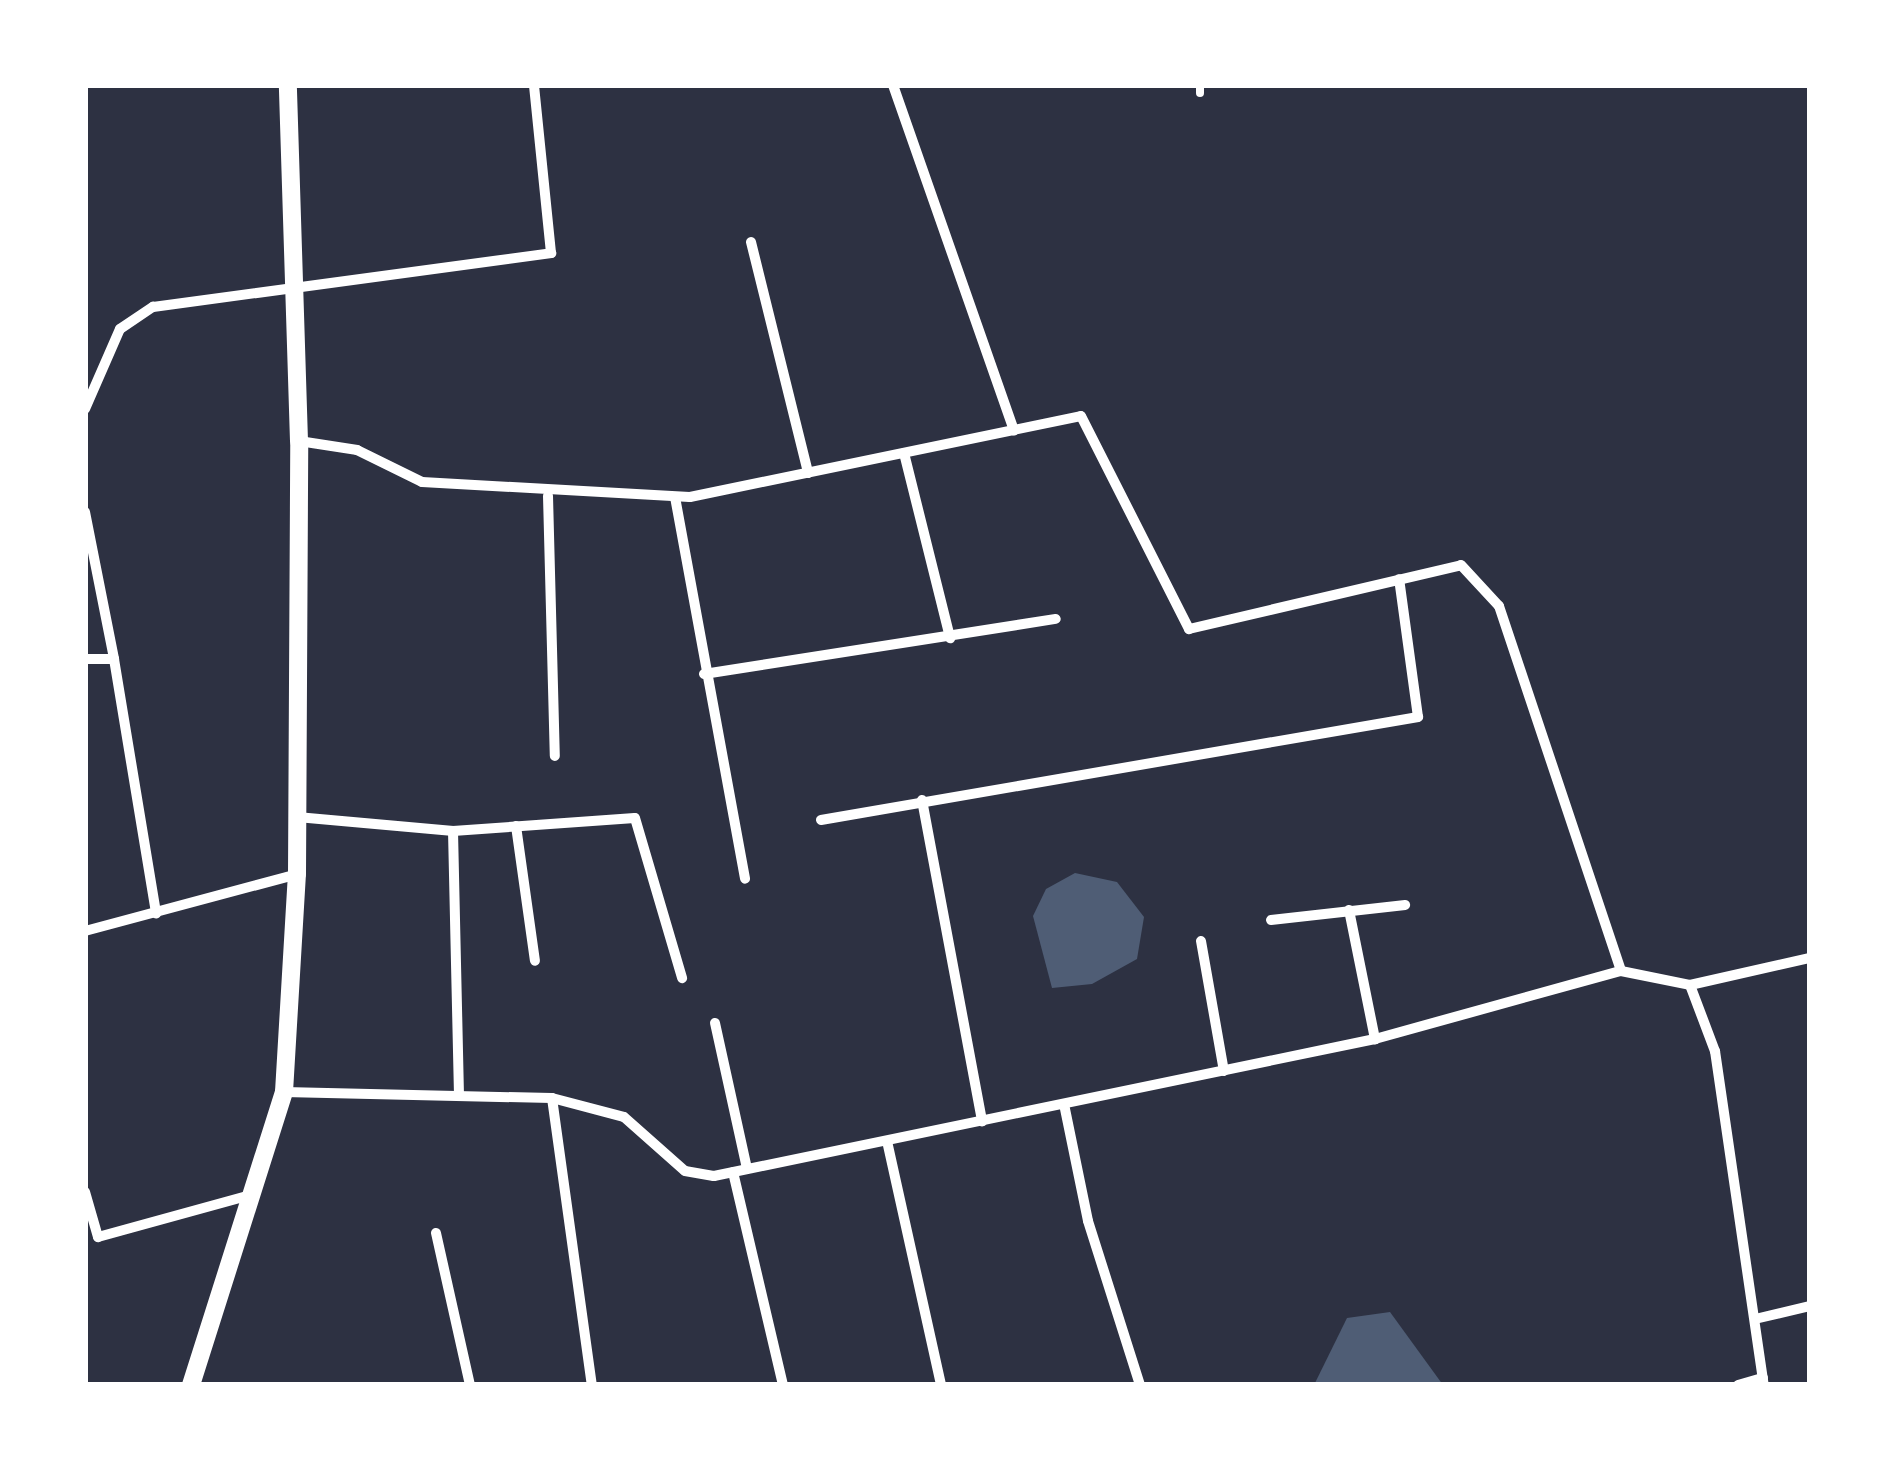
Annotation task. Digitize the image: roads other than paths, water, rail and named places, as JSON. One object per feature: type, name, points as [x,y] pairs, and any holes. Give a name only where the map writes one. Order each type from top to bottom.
[{"type":"street","points":[[191,1385],[255,1194],[284,1092],[296,874],[299,441],[288,85]]},
{"type":"street","points":[[85,410],[120,329],[152,307],[294,282],[552,253],[534,85]]},
{"type":"street","points":[[893,85],[1014,430]]},
{"type":"street","points":[[751,242],[808,473]]},
{"type":"street","points":[[299,441],[357,450],[422,482],[548,496],[676,497],[1081,416],[1189,629],[1461,565],[1499,606],[1621,971]]},
{"type":"street","points":[[904,453],[950,638]]},
{"type":"street","points":[[548,496],[555,756]]},
{"type":"street","points":[[676,497],[704,674],[746,879]]},
{"type":"street","points":[[85,512],[114,658],[156,914]]},
{"type":"street","points":[[821,820],[1418,717],[1399,580]]},
{"type":"street","points":[[704,674],[950,638],[1056,618]]},
{"type":"street","points":[[85,658],[114,658]]},
{"type":"street","points":[[922,800],[982,1121]]},
{"type":"street","points":[[296,817],[453,831],[636,818],[682,978]]},
{"type":"street","points":[[516,826],[535,961]]},
{"type":"street","points":[[453,831],[459,1096]]},
{"type":"street","points":[[85,931],[296,874]]},
{"type":"street","points":[[1271,920],[1405,905]]},
{"type":"street","points":[[1349,910],[1376,1039]]},
{"type":"street","points":[[1201,941],[1224,1071]]},
{"type":"street","points":[[284,1092],[552,1098],[624,1117],[685,1171],[733,1172],[1376,1039],[1621,971],[1690,985],[1810,958]]},
{"type":"street","points":[[1690,985],[1715,1051],[1763,1382],[1738,1385]]},
{"type":"street","points":[[715,1024],[747,1169]]},
{"type":"street","points":[[552,1098],[592,1385]]},
{"type":"street","points":[[1064,1104],[1088,1221],[1140,1385]]},
{"type":"street","points":[[887,1140],[940,1385]]},
{"type":"street","points":[[733,1172],[783,1385]]},
{"type":"street","points":[[85,1192],[98,1237],[255,1194]]},
{"type":"street","points":[[436,1233],[470,1385]]},
{"type":"street","points":[[1754,1319],[1810,1306]]},
{"type":"water","points":[[1075,873],[1117,882],[1144,917],[1137,959],[1092,984],[1052,988],[1033,916],[1046,889]]},
{"type":"water","points":[[1390,1312],[1443,1385],[1314,1385],[1347,1318]]}]
